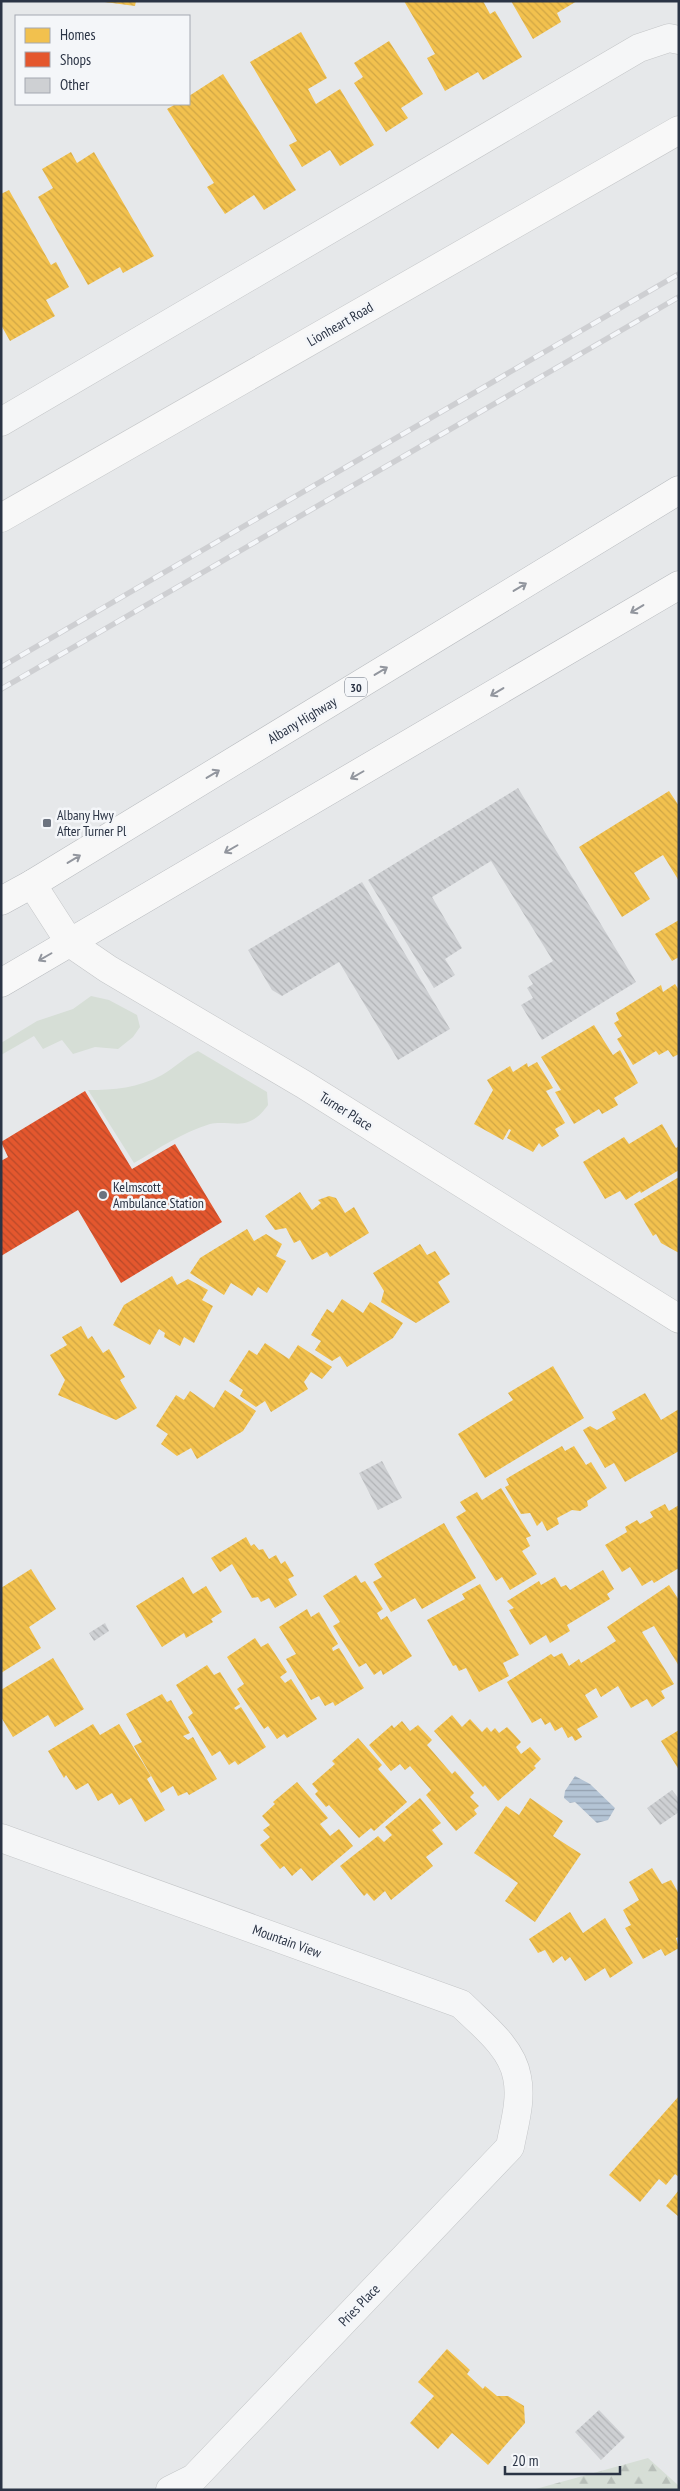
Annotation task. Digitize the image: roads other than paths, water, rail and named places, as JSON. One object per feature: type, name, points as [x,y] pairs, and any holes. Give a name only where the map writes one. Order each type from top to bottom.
[{"type":"main road","name":"Lionheart Road","points":[[1,518],[679,130]]},
{"type":"main road","name":"Albany Highway","points":[[1,901],[32,884],[679,490]]},
{"type":"main road","points":[[1,983],[679,585]]},
{"type":"main road","name":"Turner Place","points":[[32,884],[70,943],[108,969],[303,1084],[679,1319]]},
{"type":"street","points":[[1,422],[639,48],[669,38],[679,40]]},
{"type":"street","name":"Mountain View","points":[[1,1838],[461,2004],[508,2053],[517,2076],[518,2102]]},
{"type":"street","name":"Pries Place","points":[[170,2490],[194,2478],[510,2147],[518,2102]]},
{"type":"water","points":[[575,1776],[590,1784],[615,1808],[608,1820],[597,1823],[575,1802],[570,1803],[564,1798],[565,1791]]},
{"type":"railway","points":[[1,667],[679,274]]},
{"type":"railway","points":[[1,689],[679,297]]},
{"type":"place","name":"Albany Hwy After Turner Pl","points":[[47,823]]},
{"type":"place","name":"Kelmscott Ambulance Station","points":[[103,1195]]}]
